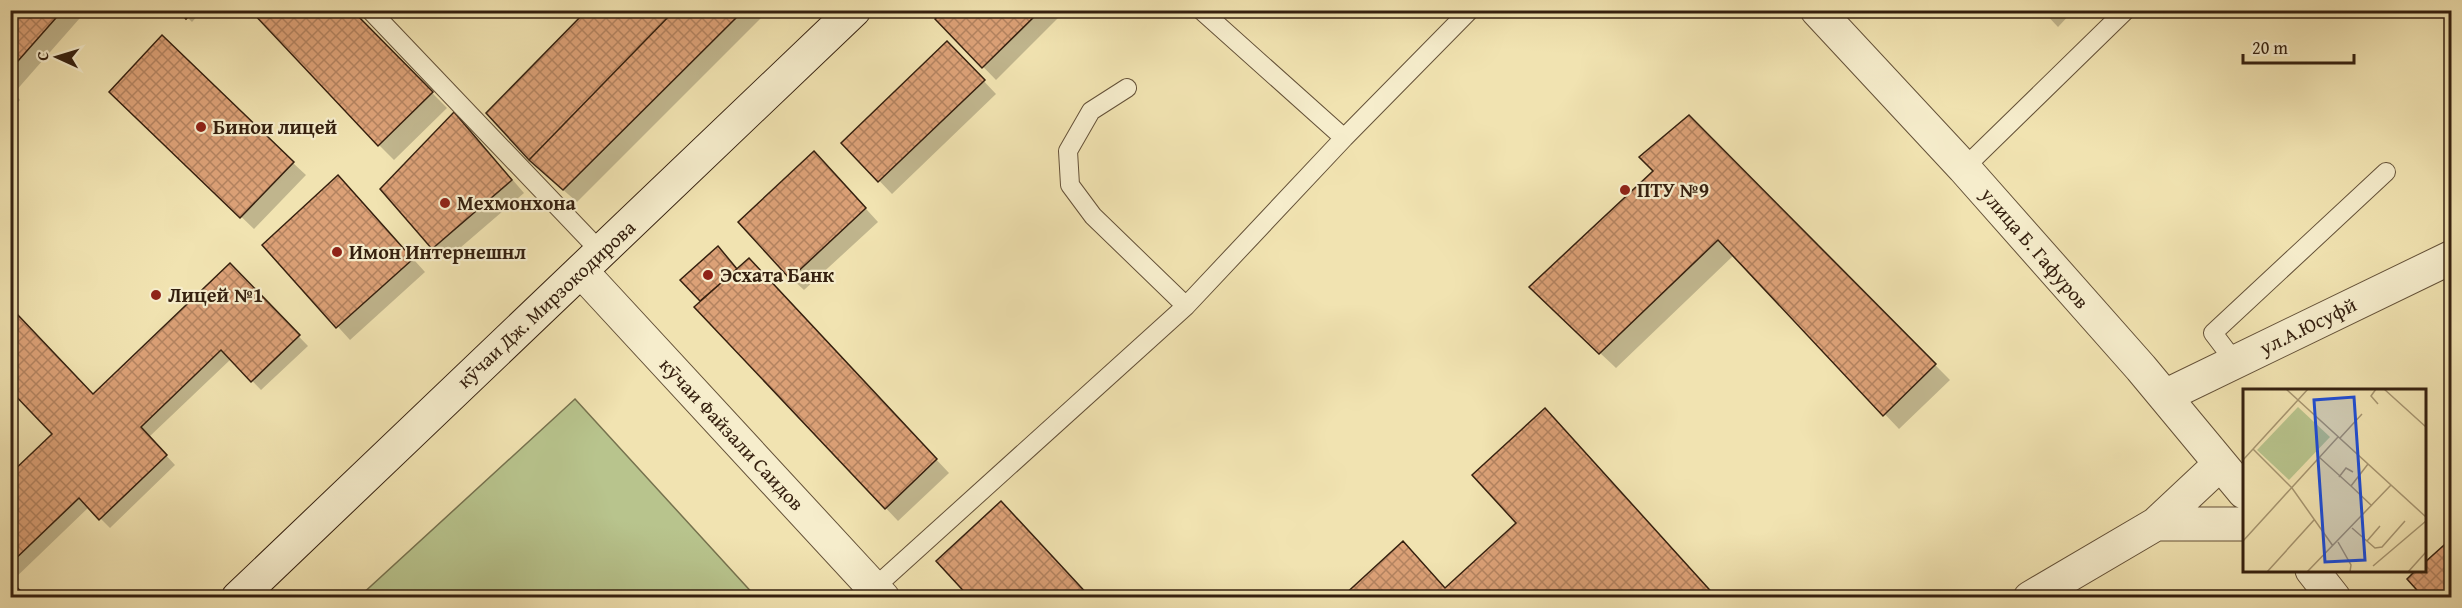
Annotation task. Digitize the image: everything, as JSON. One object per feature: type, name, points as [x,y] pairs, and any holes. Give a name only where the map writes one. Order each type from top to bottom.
[{"type":"street","name":"кӯчаи Дж. Мирзокодирова","points":[[238,597],[854,10]]},
{"type":"street","name":"улица Б. Гафуров","points":[[1817,10],[1964,168],[2165,396],[2243,491]]},
{"type":"street","name":"ул.А.Юсуфй","points":[[2165,396],[2451,256]]},
{"type":"street","name":"кӯчаи Файзали Саидов","points":[[591,261],[879,593]]},
{"type":"street","points":[[2030,597],[2156,524],[2220,464]]},
{"type":"street","points":[[2156,524],[2243,524]]},
{"type":"street","points":[[2314,572],[2334,597]]},
{"type":"lane","points":[[370,10],[591,261]]},
{"type":"lane","points":[[1201,10],[1344,138]]},
{"type":"lane","points":[[879,593],[1186,306],[1344,138],[1470,10]]},
{"type":"lane","points":[[1964,168],[2126,10]]},
{"type":"lane","points":[[1127,88],[1091,111],[1068,152],[1070,185],[1092,216],[1186,306]]},
{"type":"lane","points":[[2235,362],[2213,333],[2386,171]]},
{"type":"green space","points":[[575,399],[756,597],[359,597]]},
{"type":"building","points":[[10,10],[63,10],[10,70]]},
{"type":"building","points":[[178,10],[194,10],[186,19]]},
{"type":"building","points":[[250,10],[352,10],[433,92],[378,146]]},
{"type":"building","points":[[587,10],[675,10],[529,160],[486,113]]},
{"type":"building","points":[[675,10],[744,10],[563,190],[529,160]]},
{"type":"building","points":[[944,10],[1041,10],[982,68],[935,19]]},
{"type":"building","name":"Бинои лицей","points":[[162,35],[294,162],[240,218],[109,92]]},
{"type":"building","points":[[947,41],[985,80],[878,182],[841,143]]},
{"type":"building","points":[[454,112],[512,180],[432,249],[380,189]]},
{"type":"building","name":"ПТУ №9","points":[[1689,115],[1936,364],[1883,416],[1718,240],[1599,354],[1529,287],[1653,171],[1639,157]]},
{"type":"building","points":[[814,151],[866,208],[790,279],[738,222]]},
{"type":"building","name":"Имон Интернешнл","points":[[338,175],[413,259],[336,328],[262,245]]},
{"type":"building","name":"Эсхата Банк","points":[[718,246],[737,269],[700,301],[680,280]]},
{"type":"building","points":[[749,258],[937,459],[885,509],[694,307]]},
{"type":"building","points":[[230,263],[300,335],[251,382],[221,350],[141,427],[167,455],[99,520],[79,498],[10,564],[10,474],[52,434],[10,390],[10,320],[17,314],[93,394]]},
{"type":"building","points":[[1545,408],[1717,598],[1341,598],[1403,541],[1445,588],[1516,523],[1472,475]]},
{"type":"building","points":[[1001,501],[1091,598],[970,598],[936,561]]},
{"type":"building","points":[[2452,538],[2452,598],[2424,598],[2407,579],[2414,572],[2426,572],[2426,561]]},
{"type":"building","points":[[10,581],[24,594],[20,598],[10,598]]},
{"type":"place","name":"Бинои лицей","points":[[201,127]]},
{"type":"place","name":"ПТУ №9","points":[[1625,190]]},
{"type":"place","name":"Мехмонхона","points":[[445,203]]},
{"type":"place","name":"Имон Интернешнл","points":[[337,252]]},
{"type":"place","name":"Эсхата Банк","points":[[708,275]]},
{"type":"place","name":"Лицей №1","points":[[156,295]]}]
